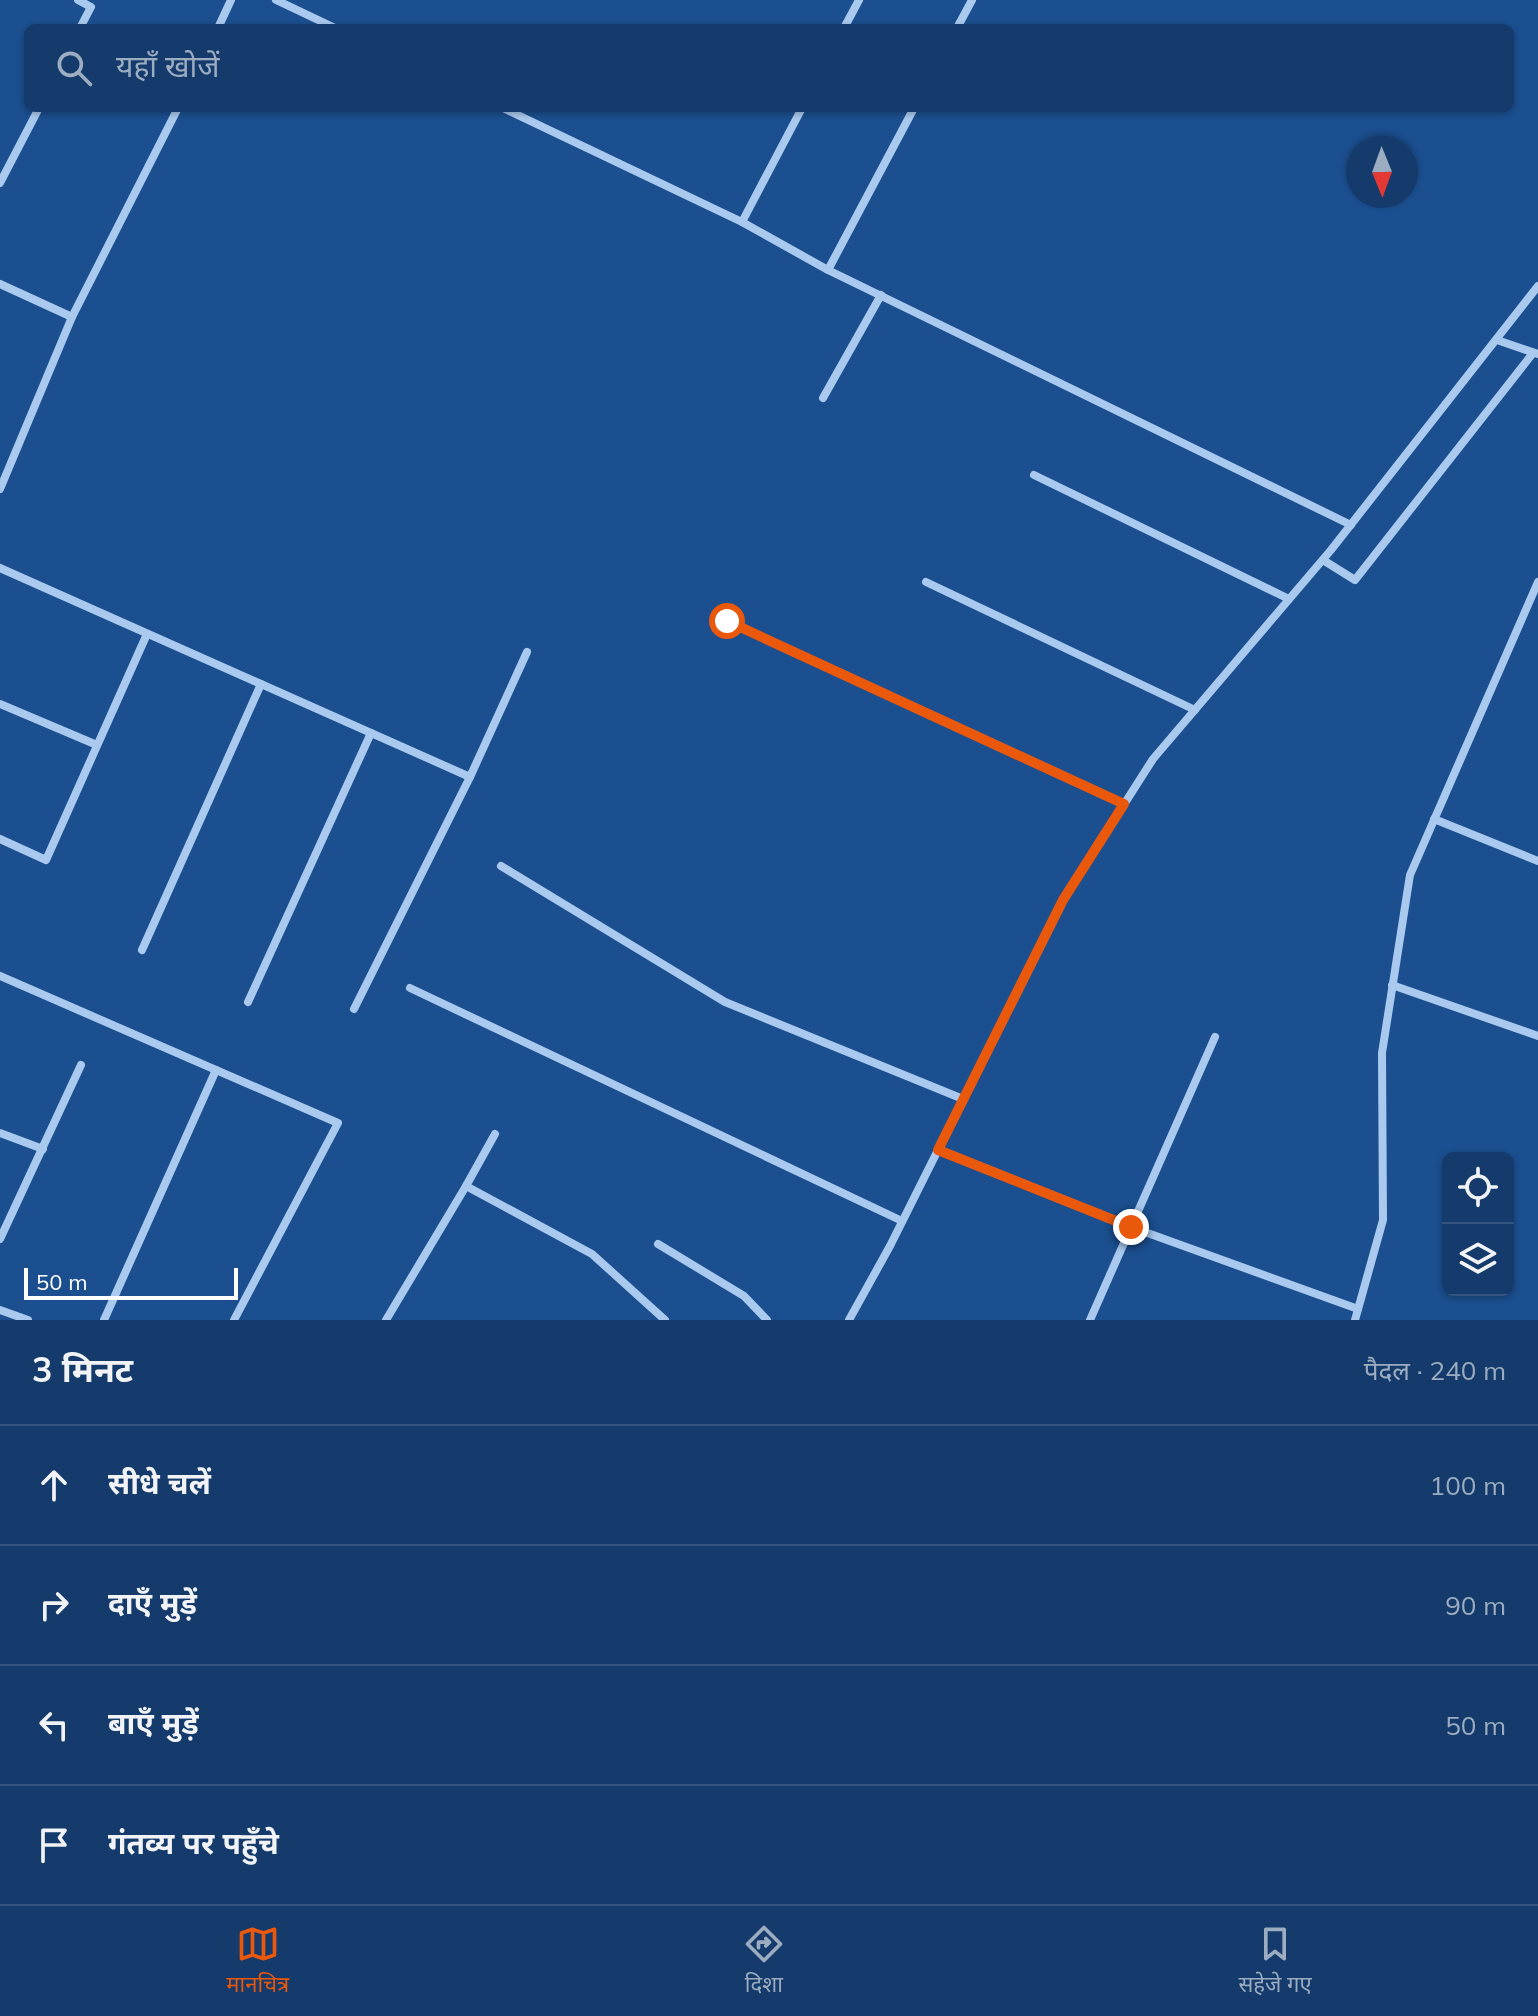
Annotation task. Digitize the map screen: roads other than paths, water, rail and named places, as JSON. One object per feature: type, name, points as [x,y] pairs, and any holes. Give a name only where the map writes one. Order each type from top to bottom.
[{"type":"street","points":[[78,0],[91,7],[82,24]]},
{"type":"street","points":[[220,24],[231,0]]},
{"type":"street","points":[[276,0],[327,24]]},
{"type":"street","points":[[846,24],[859,0]]},
{"type":"street","points":[[959,24],[972,0]]},
{"type":"street","points":[[0,183],[37,112]]},
{"type":"street","points":[[0,489],[72,317],[176,112]]},
{"type":"street","points":[[511,112],[742,222],[828,270],[1351,525]]},
{"type":"street","points":[[742,222],[800,112]]},
{"type":"street","points":[[828,270],[912,112]]},
{"type":"street","points":[[0,284],[72,317]]},
{"type":"street","points":[[849,1320],[1063,900],[1153,759],[1323,560],[1538,286]]},
{"type":"street","points":[[823,398],[881,295]]},
{"type":"street","points":[[1323,560],[1355,580],[1535,354],[1497,340]]},
{"type":"street","points":[[1034,475],[1289,599]]},
{"type":"street","points":[[0,568],[470,777]]},
{"type":"street","points":[[926,582],[1195,710]]},
{"type":"street","points":[[1355,1320],[1383,1220],[1382,1053],[1410,875],[1538,582]]},
{"type":"street","points":[[727,621],[1124,804]]},
{"type":"street","points":[[0,839],[46,860],[147,634]]},
{"type":"street","points":[[354,1009],[470,777],[527,652]]},
{"type":"street","points":[[142,950],[261,684]]},
{"type":"street","points":[[0,704],[97,745]]},
{"type":"street","points":[[248,1002],[371,733]]},
{"type":"street","points":[[1434,819],[1538,861]]},
{"type":"street","points":[[501,866],[725,1002],[963,1099]]},
{"type":"street","points":[[0,976],[338,1123],[234,1320]]},
{"type":"street","points":[[1392,985],[1538,1036]]},
{"type":"street","points":[[410,988],[902,1221]]},
{"type":"street","points":[[1090,1320],[1215,1037]]},
{"type":"street","points":[[0,1239],[81,1065]]},
{"type":"street","points":[[104,1320],[216,1070]]},
{"type":"street","points":[[0,1133],[43,1149]]},
{"type":"street","points":[[386,1320],[495,1134]]},
{"type":"street","points":[[938,1150],[1131,1227],[1358,1309]]},
{"type":"street","points":[[466,1186],[592,1254],[665,1320]]},
{"type":"street","points":[[658,1244],[744,1296],[767,1320]]},
{"type":"street","points":[[0,1310],[28,1320]]}]
